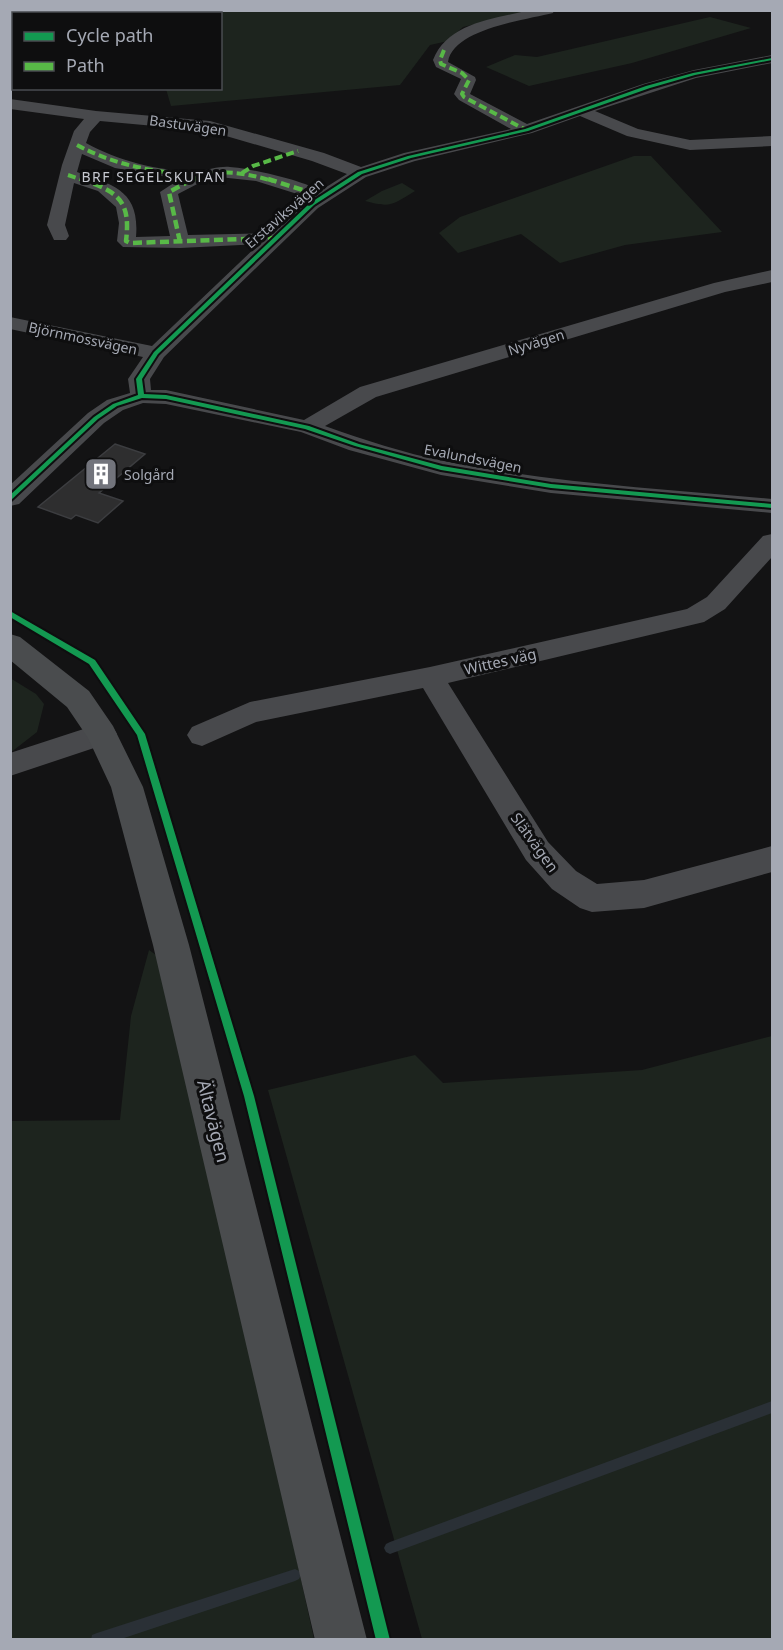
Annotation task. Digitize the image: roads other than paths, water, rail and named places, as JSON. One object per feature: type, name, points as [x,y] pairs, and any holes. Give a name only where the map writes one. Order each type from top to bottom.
[{"type":"main road","name":"Ältavägen","points":[[10,644],[78,699],[102,734],[127,787],[171,945],[341,1640]]},
{"type":"street","points":[[526,130],[464,97],[462,94],[469,80],[468,77],[441,64],[440,60],[444,50],[468,30],[548,10]]},
{"type":"street","name":"Erstaviksvägen","points":[[141,396],[139,379],[156,353],[312,204],[360,173],[410,157],[526,130],[648,87],[694,74],[772,59]]},
{"type":"street","name":"Bastuvägen","points":[[10,104],[96,116],[210,126],[360,173]]},
{"type":"street","points":[[581,111],[633,133],[690,145],[772,141]]},
{"type":"street","points":[[60,236],[56,225],[68,174],[82,131],[96,116]]},
{"type":"street","points":[[77,145],[111,163],[155,173],[200,176]]},
{"type":"street","points":[[242,173],[253,166],[298,152]]},
{"type":"street","points":[[180,242],[169,192],[200,176],[214,172],[242,173],[312,193]]},
{"type":"street","points":[[68,174],[104,188],[125,205],[128,223],[126,241],[130,243],[274,238]]},
{"type":"street","name":"Nyvägen","points":[[307,427],[368,392],[721,287],[772,276]]},
{"type":"street","name":"Björnmossvägen","points":[[10,323],[156,353]]},
{"type":"street","points":[[10,499],[96,418],[115,405],[141,396]]},
{"type":"street","name":"Evalundsvägen","points":[[141,396],[166,397],[307,427],[357,445],[441,468],[550,486],[772,506]]},
{"type":"street","name":"Wittes väg","points":[[202,735],[250,713],[430,677],[695,616],[716,603],[772,542]]},
{"type":"street","name":"Slätvägen","points":[[430,677],[537,851],[564,880],[592,898],[644,894],[772,858]]},
{"type":"street","points":[[10,765],[102,734]]},
{"type":"waterway","points":[[390,1548],[772,1407]]},
{"type":"waterway","points":[[97,1640],[295,1575]]},
{"type":"place","name":"Solgård","points":[[101,474]]},
{"type":"district","name":"BRF SEGELSKUTAN","points":[[154,176]]}]
